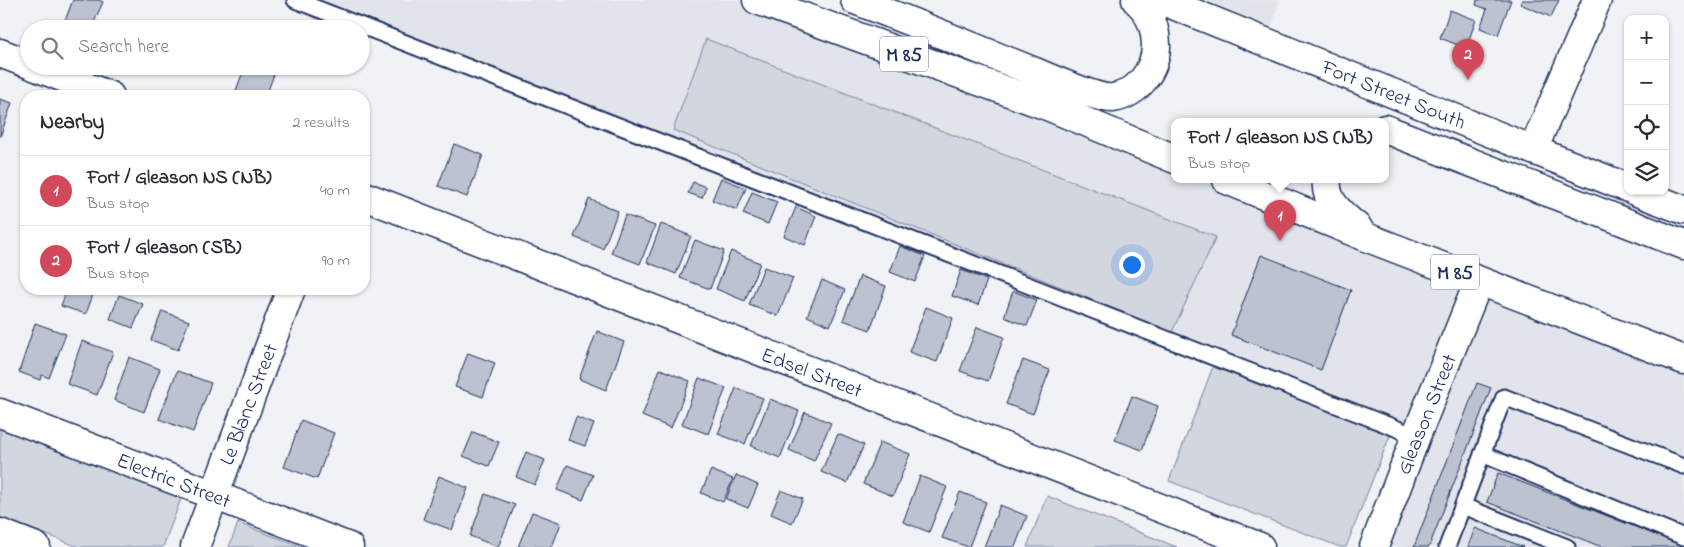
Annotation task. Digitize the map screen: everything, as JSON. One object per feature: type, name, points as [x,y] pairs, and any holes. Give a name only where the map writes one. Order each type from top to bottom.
[{"type":"main road","name":"M 85","points":[[758,0],[1050,108],[1171,156]]},
{"type":"main road","points":[[855,0],[1071,87],[1111,98],[1128,94],[1141,83],[1149,72],[1154,60],[1156,47],[1155,30],[1143,6],[1136,0]]},
{"type":"main road","name":"Fort Street South","points":[[1161,0],[1624,186]]},
{"type":"main road","points":[[1533,150],[1597,0]]},
{"type":"main road","points":[[0,53],[20,61]]},
{"type":"main road","points":[[57,75],[95,90]]},
{"type":"main road","points":[[1389,131],[1684,245]]},
{"type":"main road","name":"M 85","points":[[1234,183],[1371,239],[1684,360]]},
{"type":"main road","points":[[1326,183],[1325,189],[1337,211],[1371,239]]},
{"type":"main road","points":[[1645,195],[1684,210]]},
{"type":"main road","name":"Edsel Street","points":[[370,198],[1260,547]]},
{"type":"main road","name":"Gleason Street","points":[[1374,547],[1416,436],[1479,281]]},
{"type":"main road","name":"Le Blanc Street","points":[[195,547],[289,295]]},
{"type":"main road","name":"Electric Street","points":[[0,414],[349,547]]},
{"type":"main road","points":[[0,533],[36,547]]},
{"type":"lane","points":[[294,0],[345,20]]},
{"type":"lane","points":[[370,30],[1416,436]]},
{"type":"lane","points":[[1447,547],[1504,397],[1684,466]]},
{"type":"lane","points":[[1482,454],[1684,537]]},
{"type":"lane","points":[[1463,506],[1567,547]]},
{"type":"shaded area","points":[[295,0],[757,0],[1171,157],[1171,183],[1235,183],[1684,361],[1684,547],[1374,547],[1416,436],[370,29],[370,20],[346,20]]},
{"type":"shaded area","points":[[1161,0],[1280,0],[1267,42]]},
{"type":"shaded area","points":[[706,39],[1216,237],[1172,332],[673,130]]},
{"type":"shaded area","points":[[1214,364],[1391,433],[1346,547],[1340,547],[1169,481]]},
{"type":"shaded area","points":[[0,427],[182,496],[163,547],[79,547],[0,517]]},
{"type":"shaded area","points":[[1047,496],[1177,547],[1027,547]]},
{"type":"shaded area","points":[[238,523],[302,547],[229,547]]},
{"type":"building","points":[[73,0],[99,0],[103,2],[95,20],[65,20]]},
{"type":"building","points":[[1477,0],[1511,0],[1498,35],[1480,28],[1487,9],[1476,5]]},
{"type":"building","points":[[1522,0],[1559,0],[1551,17],[1520,4]]},
{"type":"building","points":[[1450,10],[1476,20],[1466,48],[1440,38]]},
{"type":"building","points":[[242,75],[274,75],[268,90],[236,90]]},
{"type":"building","points":[[0,99],[12,103],[0,137]]},
{"type":"building","points":[[454,144],[483,155],[467,197],[438,186]]},
{"type":"building","points":[[721,178],[746,188],[737,210],[712,200]]},
{"type":"building","points":[[693,182],[706,187],[702,198],[688,193]]},
{"type":"building","points":[[752,192],[777,202],[768,224],[743,214]]},
{"type":"building","points":[[589,199],[618,211],[603,249],[574,237]]},
{"type":"building","points":[[796,207],[816,216],[805,245],[784,236]]},
{"type":"building","points":[[625,215],[655,226],[640,264],[611,253]]},
{"type":"building","points":[[661,224],[691,236],[676,274],[647,262]]},
{"type":"building","points":[[695,240],[724,251],[710,289],[680,278]]},
{"type":"building","points":[[900,246],[925,256],[915,282],[890,272]]},
{"type":"building","points":[[731,251],[760,263],[745,301],[716,289]]},
{"type":"building","points":[[1261,255],[1351,290],[1321,370],[1231,335]]},
{"type":"building","points":[[764,267],[793,278],[778,316],[749,305]]},
{"type":"building","points":[[961,270],[987,280],[978,305],[952,296]]},
{"type":"building","points":[[860,276],[886,286],[870,330],[843,320]]},
{"type":"building","points":[[822,280],[845,290],[830,326],[807,316]]},
{"type":"building","points":[[1013,291],[1037,300],[1027,326],[1004,317]]},
{"type":"building","points":[[65,295],[93,295],[86,314],[61,306]]},
{"type":"building","points":[[119,295],[143,304],[133,328],[110,319]]},
{"type":"building","points":[[926,307],[953,318],[937,362],[909,352]]},
{"type":"building","points":[[162,311],[189,321],[178,350],[151,340]]},
{"type":"building","points":[[35,323],[66,334],[49,378],[42,375],[40,380],[19,372]]},
{"type":"building","points":[[977,327],[1004,337],[988,381],[960,371]]},
{"type":"building","points":[[597,331],[624,342],[606,390],[579,379]]},
{"type":"building","points":[[82,341],[113,352],[97,395],[67,384]]},
{"type":"building","points":[[468,353],[495,363],[483,397],[455,387]]},
{"type":"building","points":[[129,357],[160,369],[144,412],[114,400]]},
{"type":"building","points":[[1023,360],[1050,370],[1033,414],[1006,404]]},
{"type":"building","points":[[660,369],[690,381],[671,428],[642,416]]},
{"type":"building","points":[[177,371],[211,383],[193,432],[159,419]]},
{"type":"building","points":[[699,378],[726,388],[708,434],[682,424]]},
{"type":"building","points":[[1477,383],[1491,388],[1429,547],[1414,547]]},
{"type":"building","points":[[736,388],[763,398],[745,444],[718,434]]},
{"type":"building","points":[[1132,396],[1158,406],[1142,450],[1115,440]]},
{"type":"building","points":[[770,399],[799,411],[780,458],[751,446]]},
{"type":"building","points":[[805,412],[831,423],[814,461],[789,450]]},
{"type":"building","points":[[576,417],[594,424],[585,446],[568,440]]},
{"type":"building","points":[[301,420],[334,433],[317,479],[284,467]]},
{"type":"building","points":[[473,432],[499,442],[489,466],[463,456]]},
{"type":"building","points":[[838,434],[864,445],[847,483],[821,472]]},
{"type":"building","points":[[880,442],[910,454],[893,496],[863,484]]},
{"type":"building","points":[[526,452],[545,460],[535,485],[516,477]]},
{"type":"building","points":[[567,465],[593,475],[583,500],[557,490]]},
{"type":"building","points":[[711,470],[733,479],[723,502],[701,493]]},
{"type":"building","points":[[1498,473],[1684,547],[1602,547],[1487,502]]},
{"type":"building","points":[[736,475],[758,485],[748,508],[726,499]]},
{"type":"building","points":[[439,476],[468,488],[452,530],[423,519]]},
{"type":"building","points":[[920,476],[947,487],[929,532],[903,522]]},
{"type":"building","points":[[781,490],[803,499],[792,523],[771,514]]},
{"type":"building","points":[[960,492],[986,502],[969,547],[942,538]]},
{"type":"building","points":[[485,494],[515,505],[498,547],[470,536]]},
{"type":"building","points":[[1000,505],[1027,516],[1015,547],[984,547]]},
{"type":"building","points":[[532,512],[561,523],[552,547],[518,547]]},
{"type":"building","points":[[1475,528],[1523,547],[1468,547]]},
{"type":"place","name":"Fort / Gleason (SB)","points":[[1468,80]]},
{"type":"place","name":"Fort / Gleason NS (NB)","points":[[1280,241]]}]
